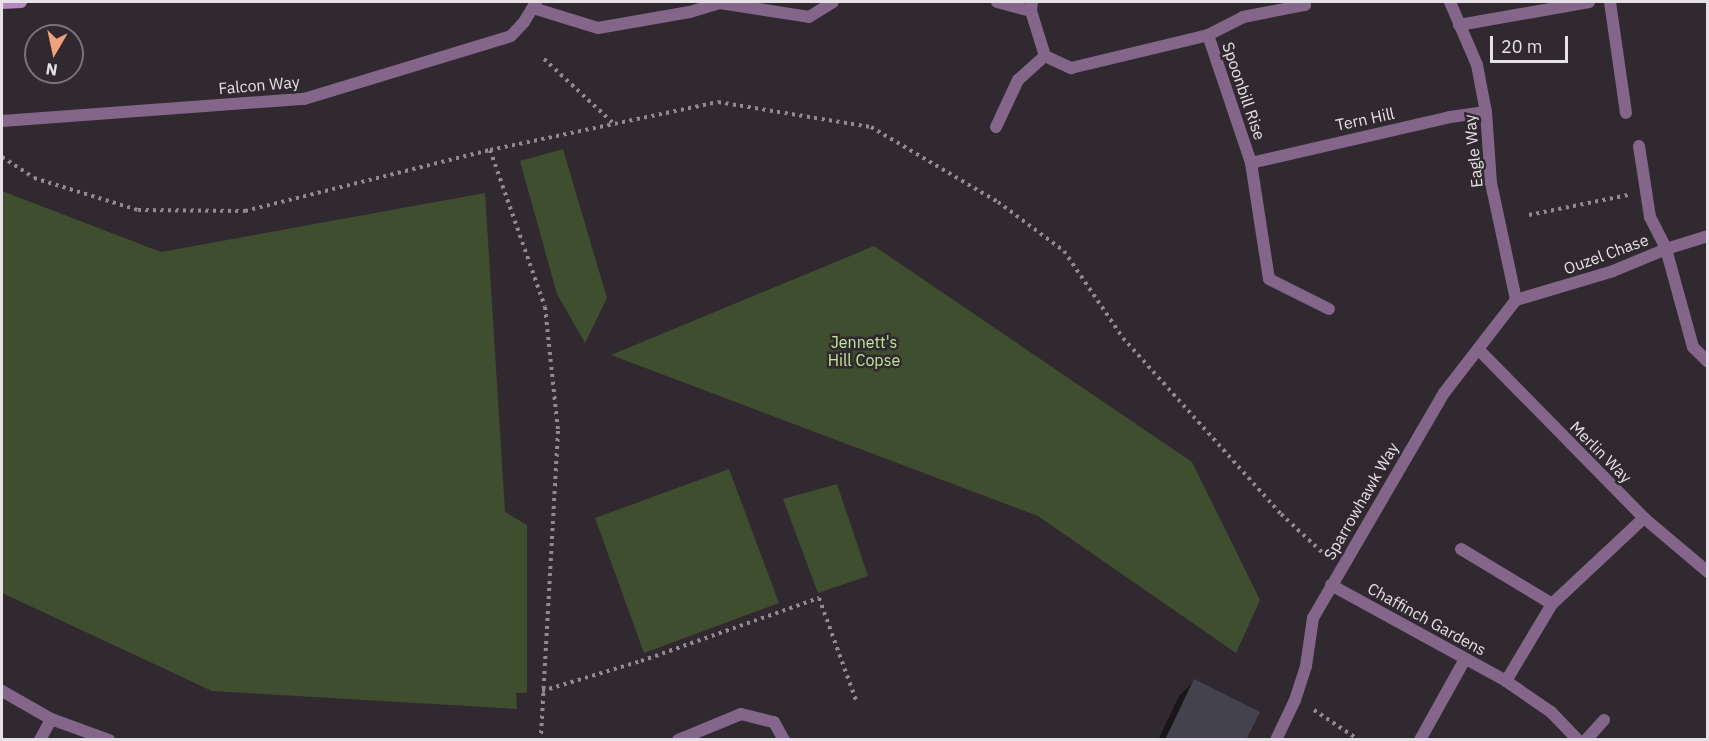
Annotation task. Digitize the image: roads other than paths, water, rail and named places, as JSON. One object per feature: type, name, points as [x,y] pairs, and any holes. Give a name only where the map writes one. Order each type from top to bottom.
[{"type":"street","points":[[2,3],[21,2]]},
{"type":"street","points":[[534,5],[598,28],[689,7],[720,3],[809,17],[833,2]]},
{"type":"street","points":[[996,2],[1032,6],[1040,47],[1045,56],[1018,80],[996,127]]},
{"type":"street","points":[[1208,35],[1243,17],[1305,5],[1304,2]]},
{"type":"street","name":"Eagle Way","points":[[1450,2],[1477,65],[1486,112],[1491,183],[1516,300]]},
{"type":"street","points":[[1458,25],[1589,2]]},
{"type":"street","points":[[1610,2],[1626,113]]},
{"type":"street","name":"Falcon Way","points":[[2,121],[304,99],[511,36],[534,5]]},
{"type":"street","name":"Spoonbill Rise","points":[[1045,56],[1071,68],[1208,35],[1251,163],[1269,279],[1329,309]]},
{"type":"street","name":"Tern Hill","points":[[1251,163],[1450,117],[1486,112]]},
{"type":"street","points":[[1639,146],[1650,217],[1666,249],[1694,347],[1707,362]]},
{"type":"street","name":"Ouzel Chase","points":[[1516,300],[1613,272],[1666,249],[1707,236]]},
{"type":"street","name":"Sparrowhawk Way","points":[[1276,740],[1295,700],[1306,666],[1313,618],[1331,585],[1444,393],[1516,300]]},
{"type":"street","name":"Merlin Way","points":[[1478,349],[1644,518],[1707,572]]},
{"type":"street","points":[[1506,681],[1552,604],[1644,518]]},
{"type":"street","points":[[1461,549],[1552,604]]},
{"type":"street","name":"Chaffinch Gardens","points":[[1331,585],[1506,681],[1551,712],[1578,740]]},
{"type":"street","points":[[1420,740],[1465,659]]},
{"type":"street","points":[[2,691],[51,719],[109,740]]},
{"type":"street","points":[[678,740],[741,714],[774,722],[784,740]]},
{"type":"street","points":[[40,740],[51,719]]},
{"type":"street","points":[[1586,740],[1604,720]]},
{"type":"park label","name":"Jennett's Hill Copse","points":[[864,351]]}]
